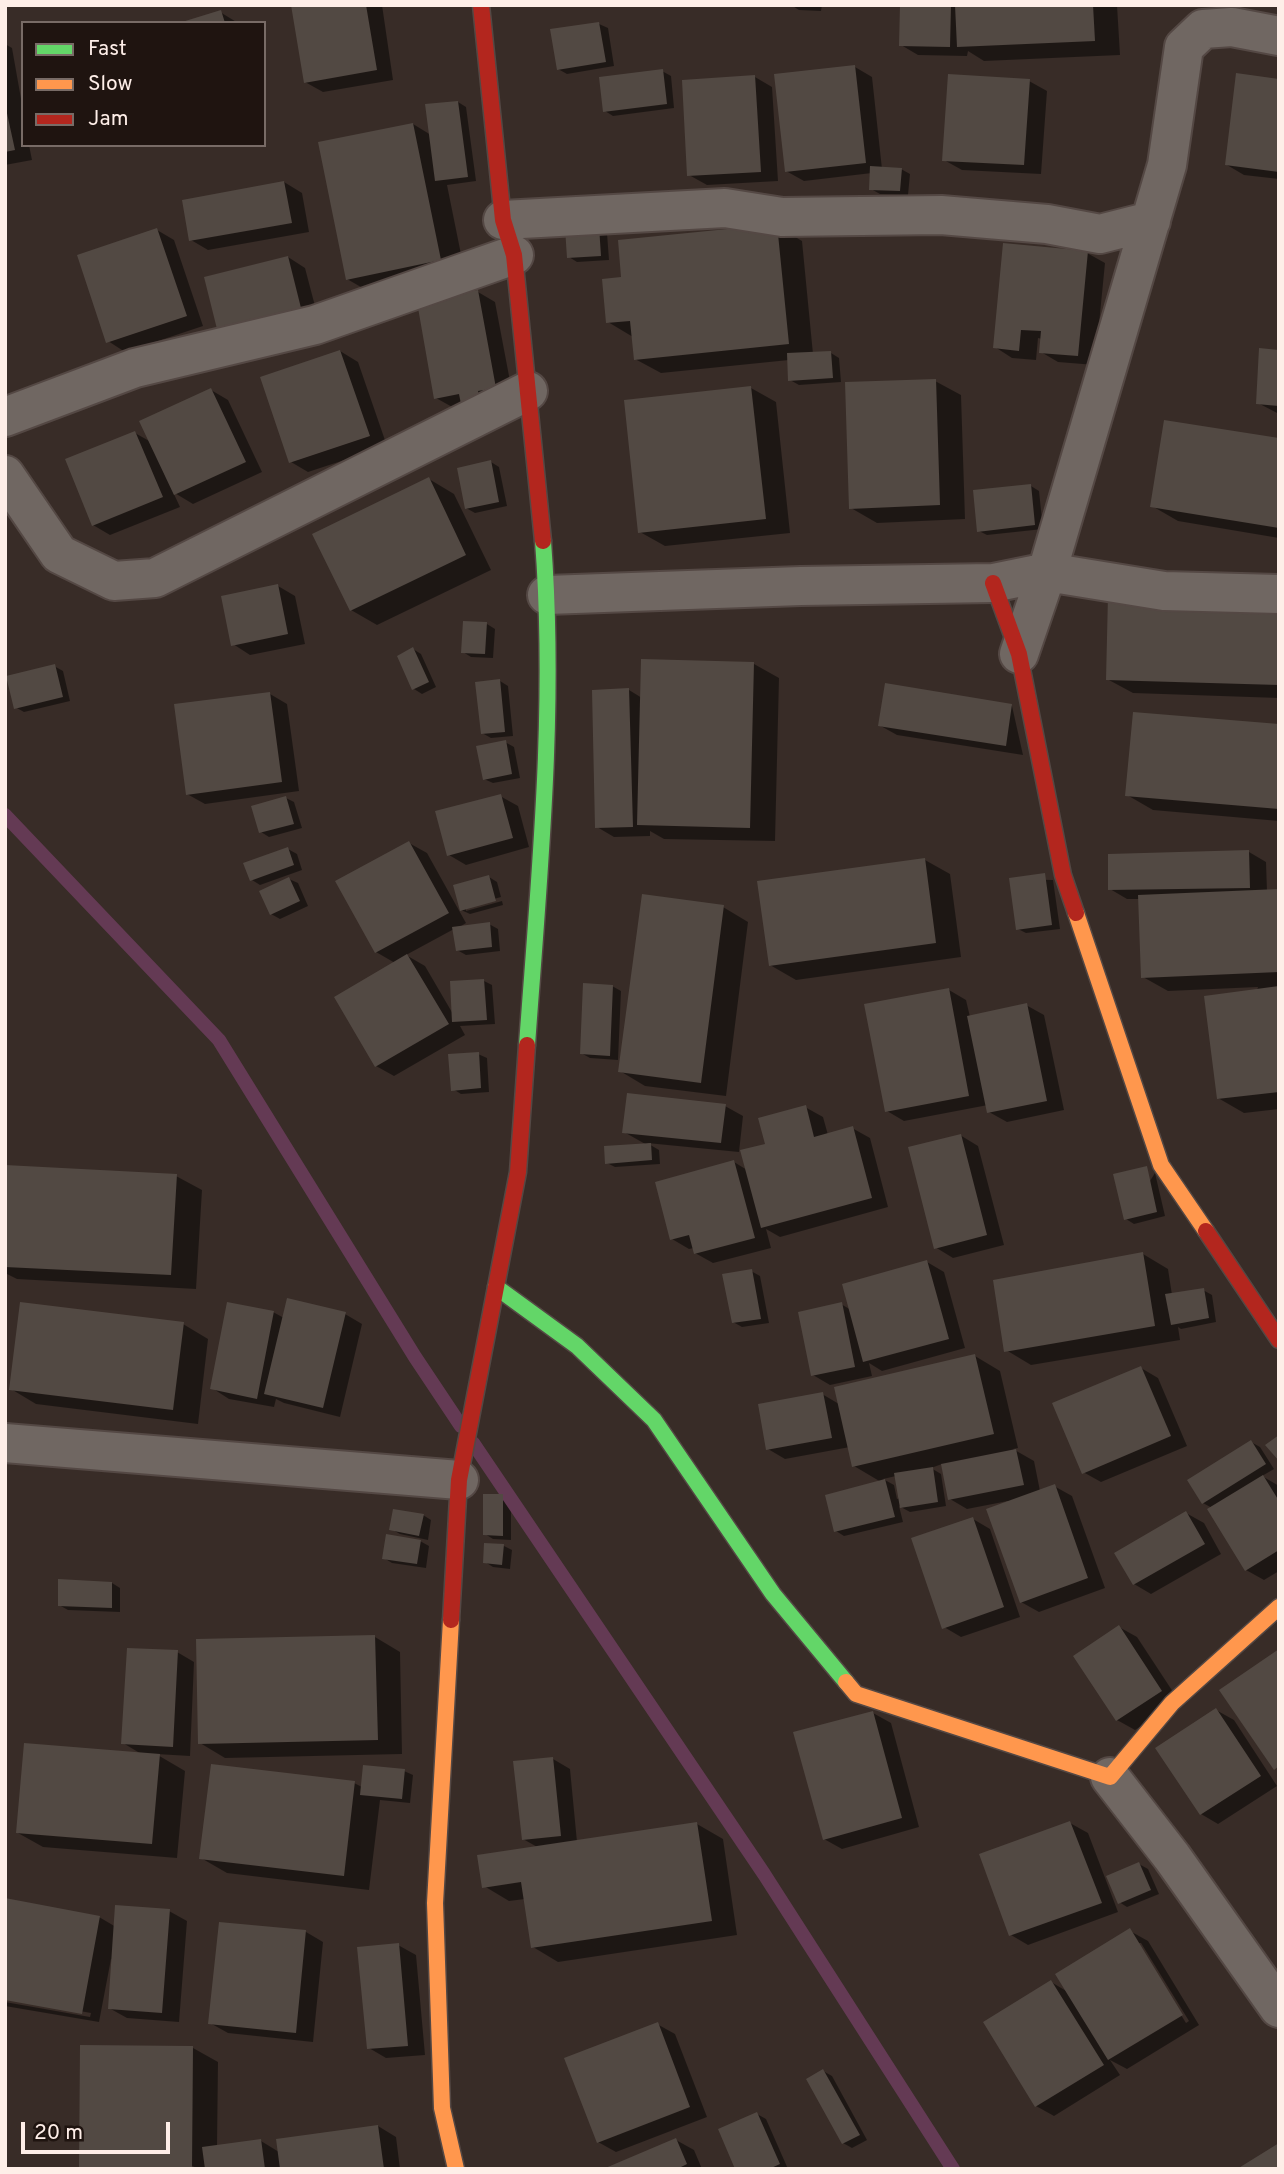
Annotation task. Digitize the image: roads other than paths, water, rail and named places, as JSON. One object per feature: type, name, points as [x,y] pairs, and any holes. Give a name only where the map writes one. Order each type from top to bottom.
[{"type":"street","points":[[456,2169],[442,2108],[435,1903],[459,1480],[519,1159],[549,692],[547,596],[528,390],[481,5]]},
{"type":"street","points":[[1019,654],[1048,572],[1167,164],[1184,47],[1203,29],[1232,27],[1279,36]]},
{"type":"street","points":[[5,417],[135,369],[315,325],[509,237],[725,208],[782,217],[941,215],[1048,225],[1100,234],[1151,221]]},
{"type":"street","points":[[1100,234],[1130,289]]},
{"type":"street","points":[[5,475],[59,554],[114,582],[155,578],[528,390]]},
{"type":"street","points":[[547,596],[801,586],[993,583],[1048,572],[1164,591],[1279,594]]},
{"type":"street","points":[[993,583],[1019,654],[1063,875],[1161,1165],[1279,1340]]},
{"type":"street","points":[[496,1287],[577,1346],[654,1420],[773,1594],[856,1694],[1110,1777],[1172,1857],[1279,2008]]},
{"type":"street","points":[[5,1443],[459,1480]]},
{"type":"street","points":[[1110,1777],[1172,1703],[1279,1607]]},
{"type":"waterway","points":[[5,815],[219,1040],[415,1357],[461,1426]]},
{"type":"waterway","points":[[473,1443],[764,1874],[953,2169]]}]
